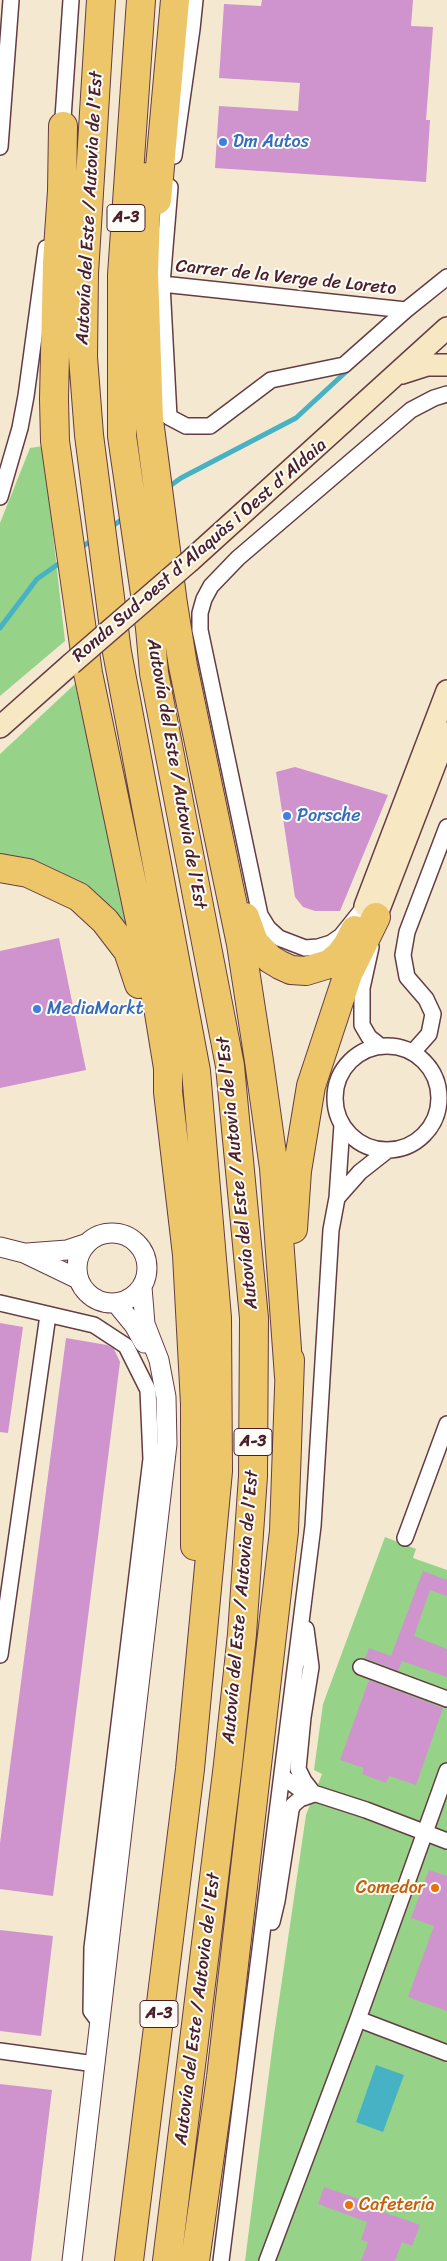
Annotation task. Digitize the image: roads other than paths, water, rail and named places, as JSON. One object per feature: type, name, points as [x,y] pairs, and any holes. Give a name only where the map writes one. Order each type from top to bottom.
[{"type":"highway","name":"Autovía del Este / Autovia de l'Est","points":[[101,0],[84,273],[83,357],[89,435],[117,652],[196,1071],[217,1318],[218,1471],[190,1769],[129,2261]]},
{"type":"highway","name":"Autovía del Este / Autovia de l'Est","points":[[141,0],[122,276],[122,436],[150,628],[154,673],[230,1066],[254,1318],[253,1476],[242,1634],[228,1764],[167,2261]]},
{"type":"highway","points":[[158,0],[145,209],[146,338],[159,418],[173,604],[200,747],[241,944],[274,1168],[289,1377]]},
{"type":"highway","points":[[146,338],[175,0]]},
{"type":"highway","points":[[62,126],[62,191],[54,399],[55,441],[80,668],[158,1007],[168,1068],[168,1092],[187,1254],[195,1404],[196,1533],[188,1633],[173,1771],[171,1818],[173,1896]]},
{"type":"highway","points":[[200,747],[214,774],[247,928],[254,942],[261,950],[280,965],[292,970],[306,971],[329,964],[340,955],[370,912]]},
{"type":"highway","points":[[0,868],[28,873],[79,896],[105,921],[128,951],[148,1011],[160,1070],[168,1092]]},
{"type":"highway","points":[[195,2261],[220,2077],[284,1531],[288,1453],[291,1261],[297,1171],[311,1086],[370,912]]},
{"type":"main road","name":"Ronda Sud-oest d'Alaquàs i Oest d'Aldaia","points":[[0,727],[80,668],[190,561],[399,374],[429,343],[447,328]]},
{"type":"main road","name":"Ronda Sud-oest d'Alaquàs i Oest d'Aldaia","points":[[399,374],[427,365],[447,365]]},
{"type":"main road","points":[[370,912],[447,691]]},
{"type":"main road","points":[[370,912],[447,733]]},
{"type":"street","points":[[0,147],[11,0]]},
{"type":"street","points":[[0,498],[20,428],[26,396],[62,126],[71,0]]},
{"type":"street","points":[[195,0],[170,190],[162,284],[159,418],[186,426],[210,426],[271,380],[344,365],[406,310],[447,277]]},
{"type":"street","name":"Carrer de la Verge de Loreto","points":[[162,284],[406,310]]},
{"type":"street","points":[[370,912],[331,943],[305,948],[279,938],[268,928],[260,915],[200,630],[200,613],[204,599],[211,586],[238,558],[412,410],[434,398],[447,394]]},
{"type":"street","points":[[413,1052],[430,1034],[433,1014],[426,999],[407,977],[402,955],[407,932],[447,826]]},
{"type":"street","points":[[370,912],[362,988],[362,1025],[369,1037],[379,1046]]},
{"type":"street","points":[[433,1124],[438,1110],[442,1083],[413,1052],[395,1046],[379,1046],[363,1051],[349,1061],[339,1075],[335,1092],[336,1109],[342,1125],[351,1136],[362,1144],[375,1149],[388,1150],[406,1147],[421,1138],[433,1124],[447,1116]]},
{"type":"street","points":[[220,2261],[283,1777],[313,1526],[330,1256],[337,1198],[342,1125]]},
{"type":"street","points":[[337,1198],[360,1172],[388,1150]]},
{"type":"street","points":[[106,1232],[117,1232],[138,1242],[145,1252],[148,1264],[147,1276],[142,1287],[135,1295],[116,1303],[104,1302],[93,1298],[84,1290],[78,1279],[76,1267],[79,1255],[85,1244],[94,1236],[106,1232]]},
{"type":"street","points":[[24,1253],[67,1250],[85,1244]]},
{"type":"street","points":[[0,1247],[24,1253],[78,1279]]},
{"type":"street","points":[[72,2261],[168,1444],[166,1397],[159,1360],[145,1324],[142,1287]]},
{"type":"street","points":[[0,1303],[94,1325],[126,1346],[148,1390],[151,1459],[92,1948],[91,2011],[100,2024]]},
{"type":"street","points":[[116,1303],[134,1325],[148,1350],[166,1397]]},
{"type":"street","points":[[0,1655],[48,1315]]},
{"type":"street","points":[[405,1538],[447,1424]]},
{"type":"street","points":[[303,1616],[309,1642],[311,1667],[303,1717],[298,1769],[314,1794]]},
{"type":"street","points":[[361,1667],[447,1699]]},
{"type":"street","points":[[267,2261],[358,2019],[447,1771]]},
{"type":"street","points":[[283,1777],[298,1788],[366,1810],[447,1841]]},
{"type":"street","points":[[256,1983],[278,1901],[291,1810],[300,1799],[314,1794]]},
{"type":"street","points":[[358,2019],[447,2053]]},
{"type":"street","points":[[0,2051],[95,2064]]},
{"type":"water","points":[[376,2065],[404,2075],[383,2132],[356,2122]]},
{"type":"waterway","points":[[167,488],[181,478],[296,418],[349,369]]},
{"type":"waterway","points":[[110,528],[125,517]]},
{"type":"waterway","points":[[79,549],[95,538]]},
{"type":"waterway","points":[[0,628],[37,579],[64,560]]},
{"type":"place","name":"Dm Autos","points":[[223,142]]},
{"type":"place","name":"Porsche","points":[[287,816]]},
{"type":"place","name":"MediaMarkt","points":[[37,1009]]},
{"type":"place","name":"Comedor","points":[[435,1888]]},
{"type":"place","name":"Cafetería","points":[[349,2205]]}]
